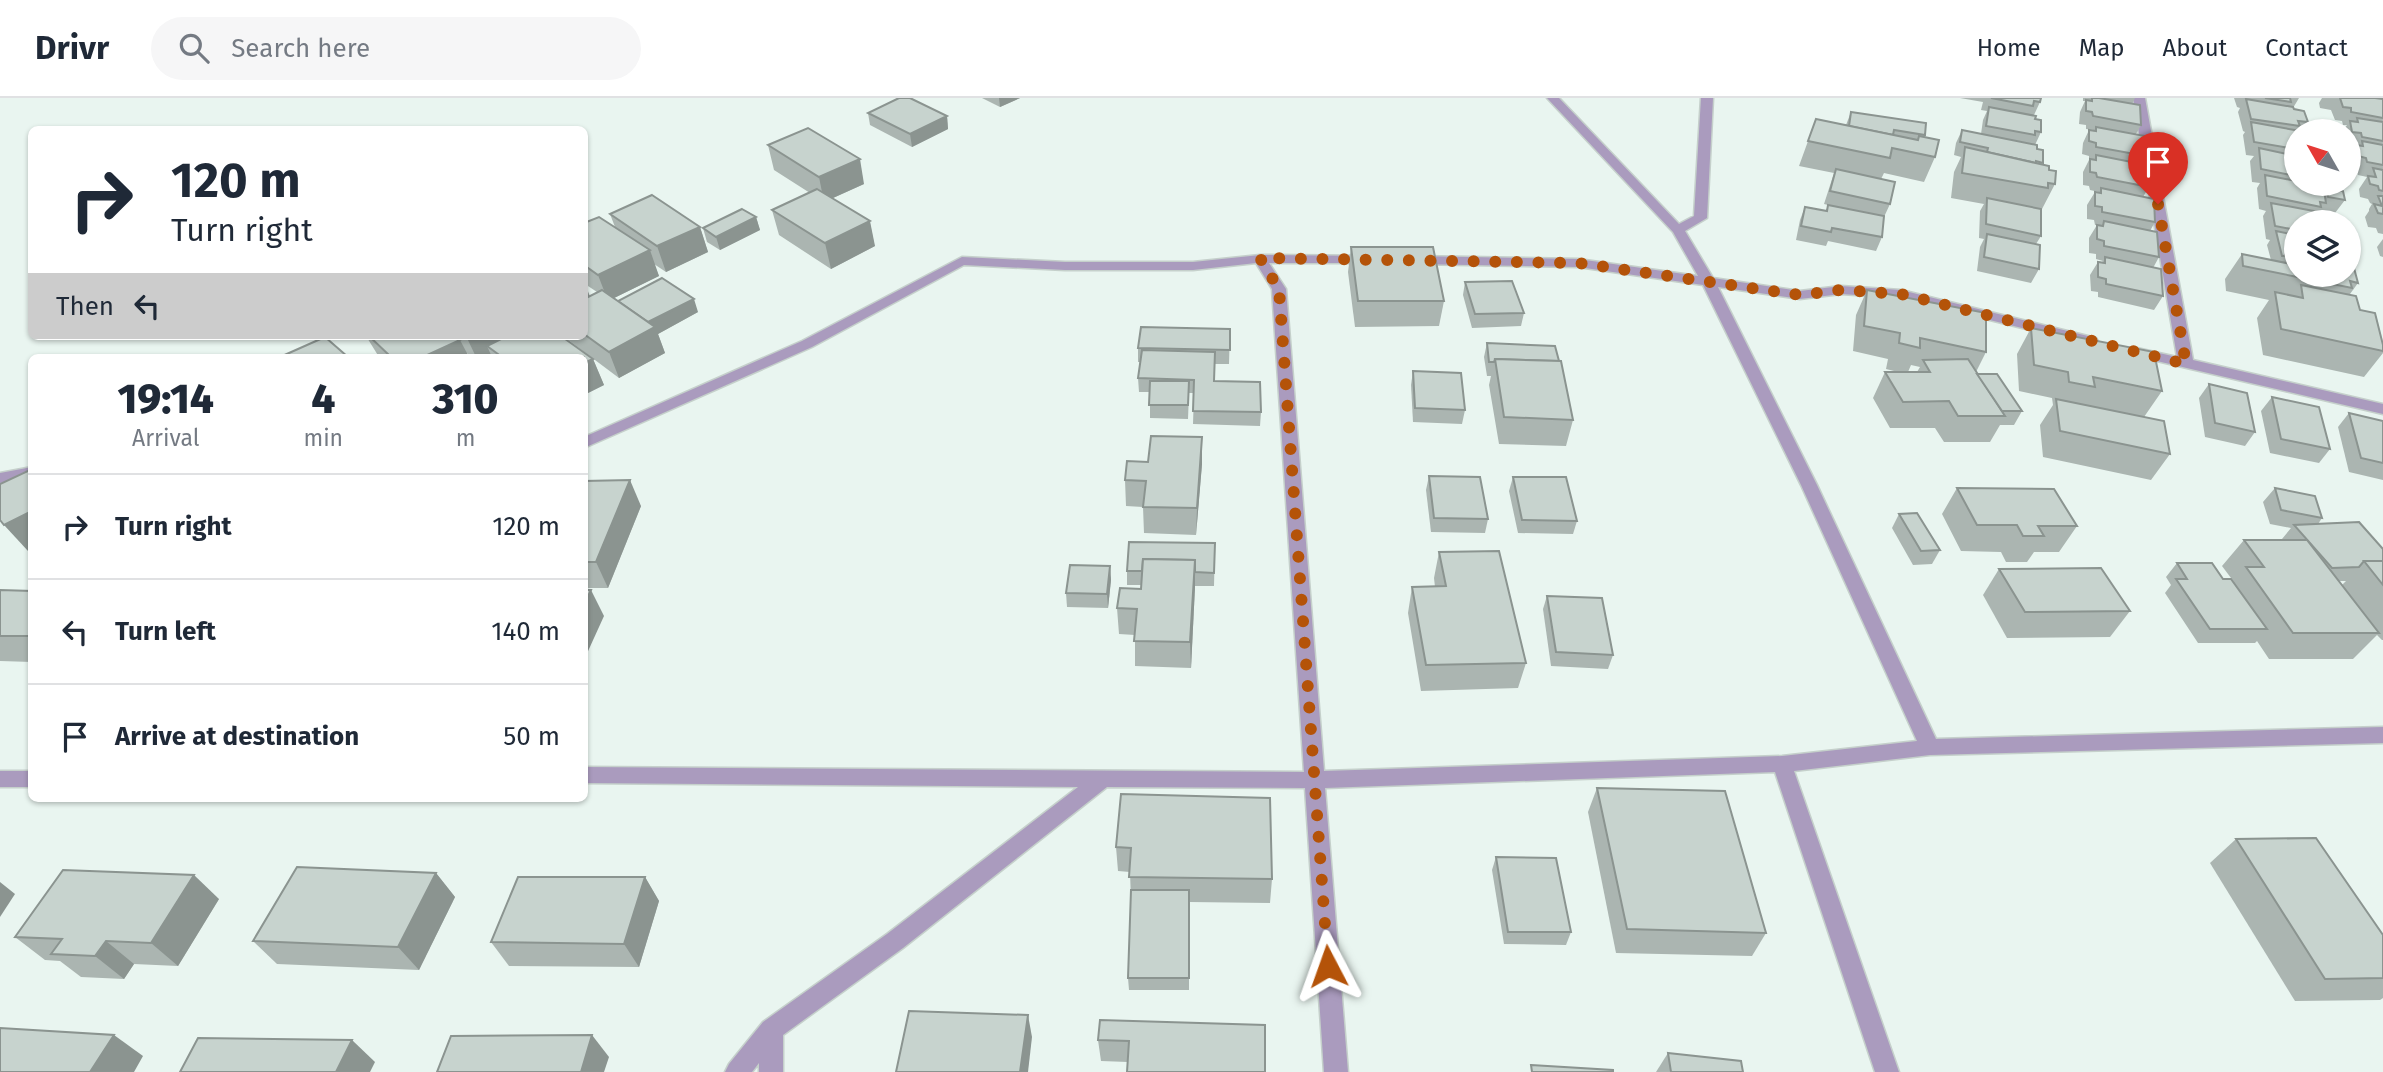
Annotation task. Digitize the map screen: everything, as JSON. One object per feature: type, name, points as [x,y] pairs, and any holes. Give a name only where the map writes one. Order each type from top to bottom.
[{"type":"street","points":[[1553,98],[1678,230],[1709,283],[1810,485],[1930,747]]},
{"type":"street","points":[[1678,230],[1700,218],[1707,98]]},
{"type":"street","points":[[2139,98],[2186,364]]},
{"type":"street","points":[[588,441],[807,344],[962,261],[1065,266],[1193,266],[1260,258],[1578,263],[1800,295],[1841,290],[1901,294],[2383,409]]},
{"type":"street","points":[[1260,258],[1279,289],[1336,1072]]},
{"type":"street","points":[[0,478],[28,473]]},
{"type":"street","points":[[588,775],[1100,781],[1315,780],[1782,764],[1930,747],[2383,735]]},
{"type":"street","points":[[1782,764],[1886,1072]]},
{"type":"street","points":[[0,779],[28,779]]},
{"type":"street","points":[[737,1072],[771,1030],[895,941],[1100,781]]},
{"type":"street","points":[[771,1030],[771,1072]]},
{"type":"building","points":[[899,98],[910,98],[947,116],[910,134],[868,113]]},
{"type":"building","points":[[1991,98],[2041,98],[2040,102],[2034,101],[2033,106]]},
{"type":"building","points":[[2092,98],[2140,105],[2141,125],[2093,116],[2092,112],[2086,111],[2086,100],[2092,101]]},
{"type":"building","points":[[2265,98],[2290,98],[2291,102]]},
{"type":"building","points":[[2340,98],[2383,99],[2383,118],[2351,112],[2351,108],[2343,107]]},
{"type":"building","points":[[2246,99],[2293,107],[2304,111],[2307,119],[2284,119],[2284,124],[2251,119]]},
{"type":"building","points":[[1989,107],[2036,116],[2035,119],[2041,120],[2041,132],[2035,131],[2035,135],[1986,126]]},
{"type":"building","points":[[1851,112],[1926,123],[1925,135],[1894,130],[1893,135],[1849,126]]},
{"type":"building","points":[[2357,118],[2383,122],[2383,141],[2362,137],[2361,119]]},
{"type":"building","points":[[1816,119],[1918,140],[1919,136],[1939,140],[1935,157],[1892,148],[1890,158],[1808,141]]},
{"type":"building","points":[[2251,122],[2284,128],[2284,147],[2254,142]]},
{"type":"building","points":[[2096,127],[2145,136],[2146,156],[2096,147],[2096,143],[2089,141],[2089,130],[2096,131]]},
{"type":"building","points":[[808,128],[860,159],[819,177],[768,145]]},
{"type":"building","points":[[1962,130],[2037,145],[2037,149],[2043,150],[2043,163],[1987,152],[1988,148],[1960,142]]},
{"type":"building","points":[[2362,141],[2383,145],[2383,165],[2367,162],[2366,158],[2361,157]]},
{"type":"building","points":[[1965,147],[2049,166],[2049,170],[2056,171],[2055,184],[2048,183],[2048,188],[1962,173]]},
{"type":"building","points":[[2259,148],[2284,153],[2284,174],[2261,169]]},
{"type":"building","points":[[2096,155],[2147,165],[2149,187],[2097,177],[2096,173],[2090,172],[2090,159],[2096,160]]},
{"type":"building","points":[[2373,168],[2383,170],[2383,191],[2370,184],[2368,176],[2376,177]]},
{"type":"building","points":[[1836,169],[1895,182],[1890,204],[1830,191]]},
{"type":"building","points":[[2265,175],[2284,179],[2284,196],[2325,196],[2326,203],[2320,202],[2321,207],[2267,196]]},
{"type":"building","points":[[2101,188],[2154,199],[2155,222],[2102,212],[2102,207],[2095,206],[2095,192],[2101,193]]},
{"type":"building","points":[[817,189],[870,221],[825,243],[772,210]]},
{"type":"building","points":[[652,195],[700,227],[657,246],[610,214]]},
{"type":"building","points":[[2344,196],[2345,200],[2328,197]]},
{"type":"building","points":[[2378,196],[2383,196],[2383,214],[2378,213],[2374,204],[2382,206]]},
{"type":"building","points":[[1987,198],[2041,209],[2041,236],[1986,224]]},
{"type":"building","points":[[2271,203],[2308,210],[2284,210],[2284,228],[2275,226]]},
{"type":"building","points":[[1828,205],[1884,216],[1882,237],[1832,228],[1831,232],[1801,226],[1805,207],[1827,211]]},
{"type":"building","points":[[742,209],[756,217],[716,237],[703,228]]},
{"type":"building","points":[[599,217],[650,250],[598,275],[588,268],[588,221]]},
{"type":"building","points":[[2104,221],[2157,232],[2159,257],[2104,246],[2104,241],[2097,239],[2097,225],[2103,226]]},
{"type":"building","points":[[2276,231],[2284,233],[2282,256]]},
{"type":"building","points":[[1987,234],[2040,245],[2039,269],[1984,257]]},
{"type":"building","points":[[1351,247],[1433,247],[1444,301],[1358,301]]},
{"type":"building","points":[[2242,254],[2284,263],[2284,274],[2243,266]]},
{"type":"building","points":[[2105,257],[2161,269],[2163,296],[2106,284],[2106,279],[2098,277],[2098,262],[2105,263]]},
{"type":"building","points":[[662,278],[694,299],[648,322],[618,301]]},
{"type":"building","points":[[1512,281],[1524,313],[1475,314],[1465,282]]},
{"type":"building","points":[[2301,287],[2356,296],[2360,310],[2375,313],[2383,351],[2281,329],[2275,292],[2303,298]]},
{"type":"building","points":[[602,290],[655,327],[609,352],[588,337],[588,297]]},
{"type":"building","points":[[1867,290],[1986,313],[1986,352],[1920,338],[1920,348],[1899,343],[1900,333],[1864,326]]},
{"type":"building","points":[[1141,327],[1230,329],[1230,350],[1138,348]]},
{"type":"building","points":[[2031,328],[2154,352],[2162,391],[2093,377],[2095,387],[2069,382],[2068,372],[2034,365]]},
{"type":"building","points":[[318,340],[328,340],[345,354],[287,354]]},
{"type":"building","points":[[373,340],[460,340],[430,354],[388,354]]},
{"type":"building","points":[[499,340],[567,340],[586,354],[498,354],[487,346]]},
{"type":"building","points":[[1487,343],[1555,346],[1559,361],[1495,359],[1494,362],[1489,362]]},
{"type":"building","points":[[1142,350],[1215,352],[1214,381],[1260,382],[1261,412],[1193,411],[1194,380],[1138,378]]},
{"type":"building","points":[[1495,359],[1561,361],[1573,420],[1504,417]]},
{"type":"building","points":[[1968,359],[2005,416],[1958,416],[1949,401],[1903,402],[1885,372],[1930,372],[1923,360]]},
{"type":"building","points":[[1413,371],[1461,373],[1465,410],[1415,408]]},
{"type":"building","points":[[1977,374],[1997,374],[2022,411],[2002,411]]},
{"type":"building","points":[[1150,381],[1189,381],[1188,405],[1149,405]]},
{"type":"building","points":[[2209,384],[2247,393],[2255,432],[2215,423]]},
{"type":"building","points":[[2272,397],[2319,407],[2330,449],[2281,439]]},
{"type":"building","points":[[2056,399],[2164,421],[2170,454],[2060,431]]},
{"type":"building","points":[[2349,413],[2383,421],[2383,463],[2361,458]]},
{"type":"building","points":[[1151,436],[1202,437],[1197,508],[1143,507],[1146,481],[1125,480],[1127,461],[1148,462]]},
{"type":"building","points":[[28,471],[28,513],[4,525],[0,520],[0,484]]},
{"type":"building","points":[[1429,476],[1480,477],[1488,519],[1434,518]]},
{"type":"building","points":[[1513,477],[1566,477],[1577,521],[1522,520]]},
{"type":"building","points":[[630,480],[596,562],[588,562],[588,481]]},
{"type":"building","points":[[1957,488],[2054,489],[2077,526],[2038,526],[2044,536],[2023,536],[2017,525],[1977,525]]},
{"type":"building","points":[[2275,488],[2315,496],[2322,518],[2281,510]]},
{"type":"building","points":[[1917,513],[1940,550],[1921,551],[1899,514]]},
{"type":"building","points":[[2359,522],[2383,549],[2383,561],[2364,561],[2359,567],[2332,568],[2294,525]]},
{"type":"building","points":[[2244,540],[2307,540],[2379,633],[2293,633],[2246,567],[2264,567]]},
{"type":"building","points":[[1129,542],[1215,543],[1214,573],[1195,572],[1195,560],[1143,559],[1142,571],[1127,571]]},
{"type":"building","points":[[1499,551],[1526,663],[1426,665],[1412,587],[1446,586],[1439,552]]},
{"type":"building","points":[[1143,559],[1195,560],[1190,642],[1134,641],[1137,609],[1117,608],[1120,588],[1141,589]]},
{"type":"building","points":[[2364,561],[2383,561],[2383,585]]},
{"type":"building","points":[[2177,563],[2212,563],[2223,579],[2231,579],[2267,629],[2210,629],[2176,579],[2187,579]]},
{"type":"building","points":[[1070,565],[1110,566],[1107,594],[1066,593]]},
{"type":"building","points":[[2101,568],[2130,611],[2025,612],[1999,569]]},
{"type":"building","points":[[0,590],[28,591],[28,636],[0,636]]},
{"type":"building","points":[[1547,596],[1602,598],[1613,655],[1556,652]]},
{"type":"building","points":[[1597,788],[1725,791],[1766,933],[1627,929]]},
{"type":"building","points":[[1121,794],[1270,798],[1272,879],[1129,877],[1131,848],[1116,847]]},
{"type":"building","points":[[2316,838],[2383,935],[2383,978],[2325,979],[2236,839]]},
{"type":"building","points":[[1496,857],[1556,858],[1571,932],[1508,932]]},
{"type":"building","points":[[297,867],[436,873],[398,947],[253,941]]},
{"type":"building","points":[[63,870],[194,875],[151,943],[106,941],[95,956],[51,954],[62,939],[15,937]]},
{"type":"building","points":[[518,877],[645,877],[624,944],[491,942]]},
{"type":"building","points":[[1131,890],[1189,890],[1189,978],[1128,978]]},
{"type":"building","points":[[909,1011],[1028,1015],[1020,1072],[896,1072]]},
{"type":"building","points":[[1100,1020],[1265,1025],[1265,1072],[1127,1072],[1129,1041],[1098,1040]]},
{"type":"building","points":[[0,1028],[114,1035],[90,1072],[0,1072]]},
{"type":"building","points":[[592,1035],[581,1072],[437,1072],[451,1036]]},
{"type":"building","points":[[198,1038],[352,1040],[336,1072],[180,1072]]},
{"type":"building","points":[[1668,1053],[1741,1061],[1743,1072],[1671,1072]]},
{"type":"building","points":[[1531,1065],[1613,1070],[1613,1072],[1532,1072]]},
{"type":"route","points":[[1328,966],[1279,289],[1260,258],[1578,263],[1800,295],[1841,290],[1901,294],[2186,364],[2158,204]]}]
